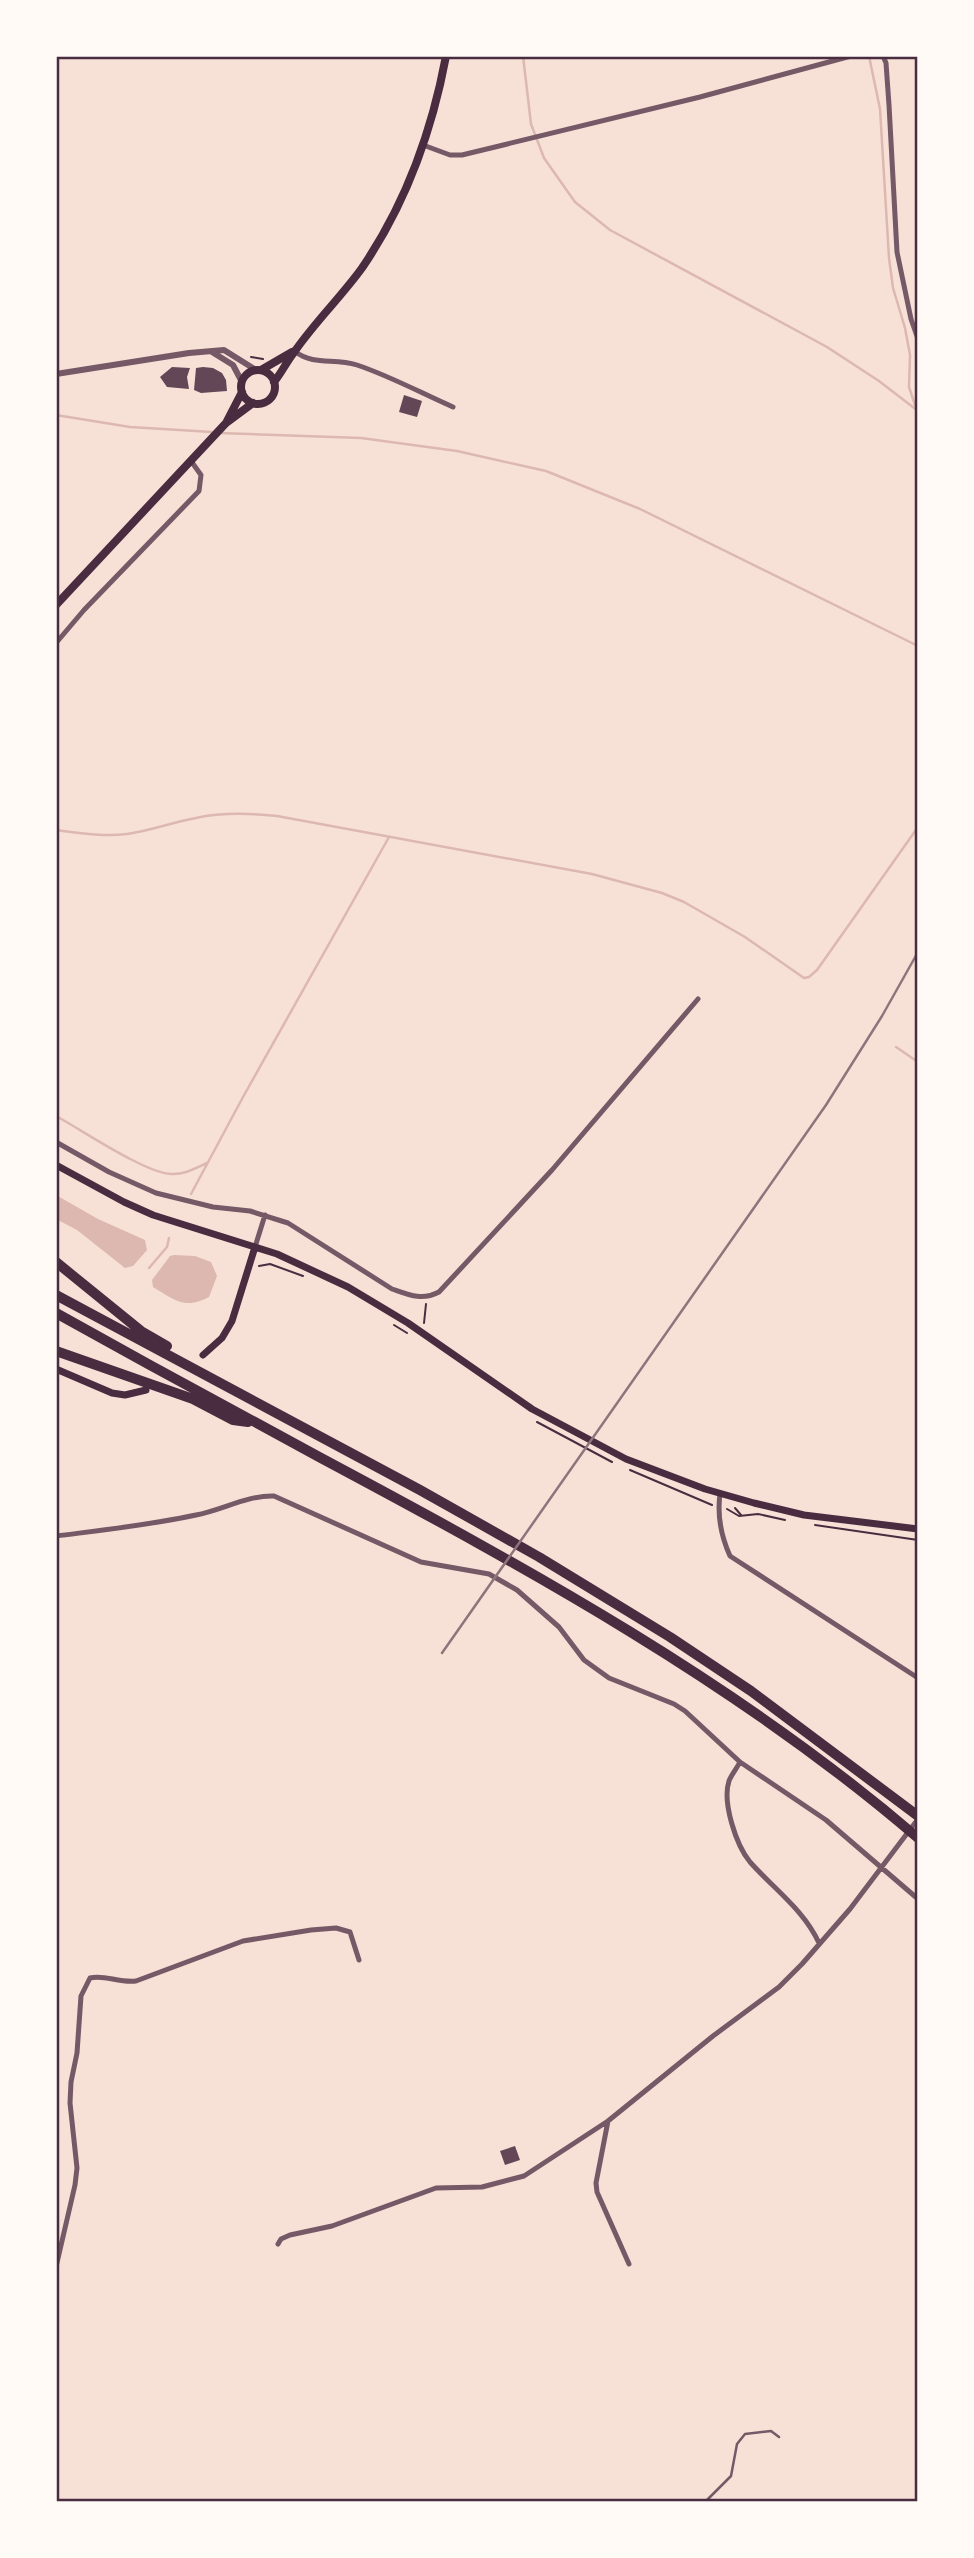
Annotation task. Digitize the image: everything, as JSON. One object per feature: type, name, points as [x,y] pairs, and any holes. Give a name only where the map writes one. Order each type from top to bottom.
[{"type":"highway","points":[[56,1262],[141,1331],[188,1358],[197,1370]]},
{"type":"highway","points":[[56,1295],[420,1490],[539,1557],[670,1637],[751,1691],[918,1818]]},
{"type":"highway","points":[[56,1313],[440,1521],[665,1653],[809,1753],[918,1838]]},
{"type":"highway","points":[[56,1351],[193,1399],[233,1420],[256,1423]]},
{"type":"main road","points":[[274,382],[294,351],[336,303],[363,266],[397,206],[423,145],[446,56]]},
{"type":"main road","points":[[226,423],[242,392],[242,382],[249,372],[259,370],[294,351]]},
{"type":"main road","points":[[242,392],[246,399],[253,403],[270,399],[274,382],[270,374],[259,370]]},
{"type":"main road","points":[[56,605],[226,423],[253,403]]},
{"type":"main road","points":[[56,1165],[124,1202],[299,1262],[348,1287],[425,1335],[523,1404],[626,1459],[720,1494],[736,1503],[918,1529]]},
{"type":"main road","points":[[203,1355],[222,1338],[232,1321],[255,1247]]},
{"type":"main road","points":[[56,1369],[112,1393],[125,1395],[146,1390]]},
{"type":"street","points":[[423,145],[455,155],[528,140],[851,56]]},
{"type":"street","points":[[883,56],[886,63],[889,105],[897,253],[918,339]]},
{"type":"street","points":[[56,374],[224,350],[259,370]]},
{"type":"street","points":[[211,351],[233,365],[242,382]]},
{"type":"street","points":[[294,351],[308,360],[356,365],[453,407]]},
{"type":"street","points":[[56,643],[84,610],[199,491],[201,475],[194,458]]},
{"type":"street","points":[[56,1142],[109,1172],[156,1193],[213,1207],[265,1215],[288,1223],[392,1289],[407,1295],[428,1298],[439,1292],[552,1170],[698,999]]},
{"type":"street","points":[[255,1247],[265,1215]]},
{"type":"street","points":[[720,1494],[720,1523],[724,1544],[730,1556],[918,1678]]},
{"type":"street","points":[[56,1536],[158,1523],[199,1515],[260,1495],[274,1496],[421,1562],[489,1574],[517,1590],[559,1627],[584,1660],[609,1678],[685,1711],[740,1762],[826,1820],[918,1899]]},
{"type":"street","points":[[740,1762],[728,1781],[728,1810],[738,1841],[748,1860],[788,1899],[820,1943]]},
{"type":"street","points":[[278,2244],[281,2239],[290,2235],[332,2226],[436,2188],[482,2187],[524,2176],[608,2121],[713,2036],[779,1987],[850,1909],[918,1818]]},
{"type":"street","points":[[56,2266],[75,2185],[71,2082],[77,2053],[81,1996],[90,1978],[98,1975],[122,1982],[136,1981],[243,1941],[336,1928],[350,1932],[359,1960]]},
{"type":"street","points":[[608,2121],[596,2183],[597,2192],[629,2264]]},
{"type":"lane","points":[[705,2502],[731,2476],[737,2444],[745,2434],[771,2431],[779,2437]]},
{"type":"path","points":[[245,354],[268,359]]},
{"type":"path","points":[[257,1269],[263,1264],[270,1264],[307,1278]]},
{"type":"path","points":[[387,1320],[406,1332],[425,1335],[424,1318],[428,1298]]},
{"type":"path","points":[[732,1510],[736,1503]]},
{"type":"path","points":[[725,1508],[742,1516],[736,1503]]},
{"type":"shaded area","points":[[56,1195],[98,1219],[145,1240],[147,1250],[133,1266],[125,1268],[77,1230],[56,1219]]},
{"type":"shaded area","points":[[170,1256],[195,1256],[211,1262],[217,1276],[209,1297],[193,1303],[180,1302],[153,1287],[152,1280]]},
{"type":"building","points":[[172,367],[190,368],[187,377],[189,389],[167,387],[160,377]]},
{"type":"building","points":[[203,367],[222,373],[227,391],[201,393],[194,390],[196,368]]},
{"type":"building","points":[[404,395],[422,401],[417,417],[399,412]]},
{"type":"building","points":[[515,2146],[520,2160],[505,2165],[500,2151]]},
{"type":"waterway","points":[[523,56],[531,124],[544,158],[575,202],[610,230],[827,347],[879,381],[918,411]]},
{"type":"waterway","points":[[869,56],[880,109],[893,288],[905,328],[910,355],[909,387],[916,408]]},
{"type":"waterway","points":[[56,415],[130,427],[212,432]]},
{"type":"waterway","points":[[219,433],[361,438],[457,451],[546,471],[640,509],[918,646]]},
{"type":"waterway","points":[[56,830],[118,835],[206,816],[267,815],[592,874],[662,893],[684,902],[745,937],[804,978],[817,970],[918,827]]},
{"type":"waterway","points":[[191,1194],[389,837]]},
{"type":"waterway","points":[[896,1047],[918,1062]]},
{"type":"waterway","points":[[56,1116],[130,1159],[160,1172],[181,1173],[207,1163]]},
{"type":"waterway","points":[[149,1268],[167,1247],[169,1238]]},
{"type":"railway","points":[[442,1653],[826,1105],[882,1016],[918,952]]}]
